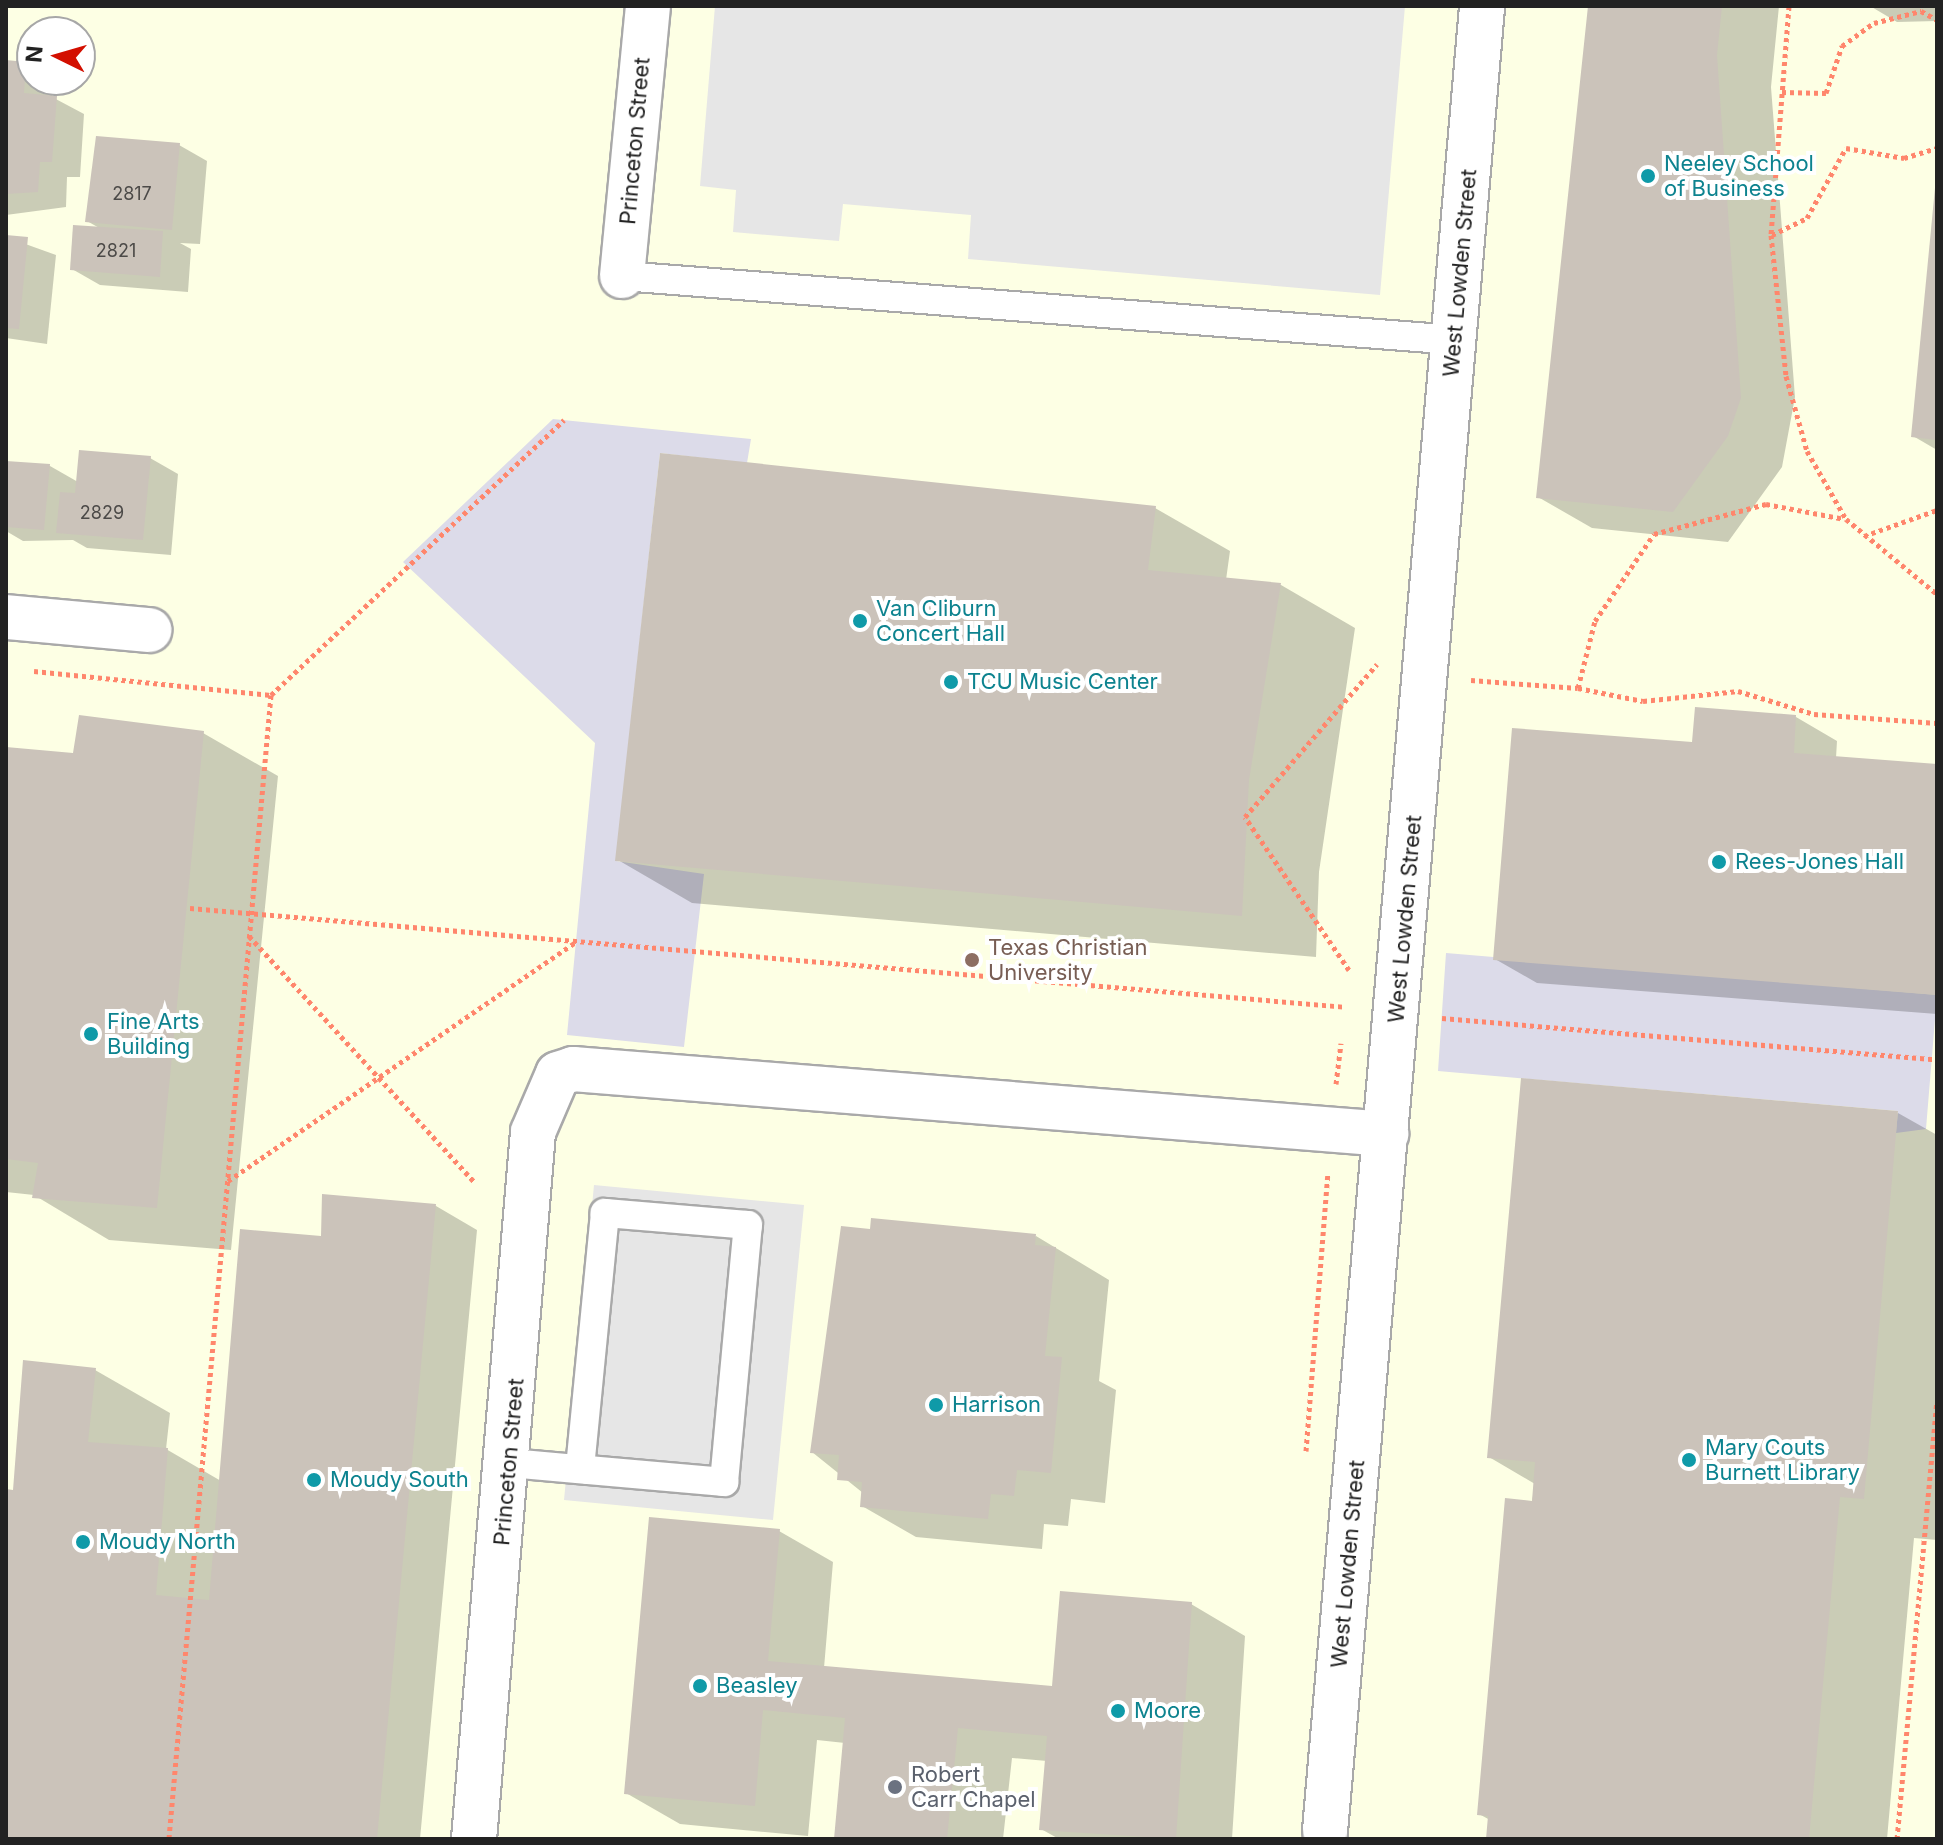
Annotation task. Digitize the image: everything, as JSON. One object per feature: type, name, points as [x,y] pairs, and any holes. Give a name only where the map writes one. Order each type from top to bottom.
[{"type":"street","name":"Princeton Street","points":[[622,276],[648,6]]},
{"type":"street","name":"West Lowden Street","points":[[1325,1831],[1482,6]]},
{"type":"street","points":[[6,617],[149,630]]},
{"type":"street","name":"Princeton Street","points":[[474,1839],[510,1463],[533,1132],[548,1086],[573,1069],[1386,1134]]},
{"type":"lane","points":[[622,276],[1455,340]]},
{"type":"lane","points":[[510,1463],[724,1482],[748,1225],[605,1213],[580,1469]]},
{"type":"path","points":[[1789,6],[1771,235],[1786,376],[1807,451],[1846,519],[1937,594]]},
{"type":"path","points":[[1782,92],[1826,93],[1842,46],[1874,23],[1921,11],[1937,20]]},
{"type":"path","points":[[1771,235],[1807,218],[1846,148],[1904,158],[1937,148]]},
{"type":"path","points":[[169,1839],[271,695],[564,420]]},
{"type":"path","points":[[1578,688],[1595,621],[1654,534],[1766,504],[1846,519]]},
{"type":"path","points":[[1864,536],[1937,510]]},
{"type":"path","points":[[1349,970],[1245,817],[1377,664]]},
{"type":"path","points":[[22,670],[271,695]]},
{"type":"path","points":[[1470,679],[1578,688],[1643,701],[1738,691],[1814,714],[1937,723]]},
{"type":"path","points":[[190,908],[1346,1007]]},
{"type":"path","points":[[249,936],[381,1076],[475,1183]]},
{"type":"path","points":[[227,1182],[577,941]]},
{"type":"path","points":[[1442,1018],[1937,1060]]},
{"type":"path","points":[[1897,1839],[1937,1403]]},
{"type":"shaded area","name":"Texas Christian University","points":[[6,6],[1937,6],[1937,1839],[6,1839]]},
{"type":"shaded area","points":[[715,6],[1405,6],[1380,295],[968,259],[971,215],[843,204],[839,241],[733,232],[736,190],[700,186]]},
{"type":"shaded area","points":[[553,419],[751,439],[747,463],[660,453],[616,861],[704,874],[684,1047],[567,1035],[595,743],[403,562]]},
{"type":"shaded area","points":[[1446,953],[1937,995],[1926,1129],[1896,1133],[1898,1111],[1438,1071]]},
{"type":"shaded area","points":[[594,1185],[804,1205],[773,1520],[564,1500]]},
{"type":"building","name":"Neeley School of Business","points":[[1588,6],[1722,6],[1717,55],[1741,398],[1728,436],[1673,512],[1536,498]]},
{"type":"building","points":[[6,60],[16,61],[16,96],[57,96],[52,162],[40,162],[38,192],[6,194]]},
{"type":"building","points":[[96,136],[180,143],[172,230],[85,222]]},
{"type":"building","points":[[1937,188],[1937,440],[1911,437]]},
{"type":"building","points":[[73,225],[163,231],[160,277],[70,270]]},
{"type":"building","points":[[6,235],[28,237],[19,329],[6,328]]},
{"type":"building","points":[[79,450],[151,456],[143,540],[56,533],[60,492],[75,493]]},
{"type":"building","name":"TCU Music Center","points":[[660,453],[1156,506],[1148,570],[1281,583],[1249,780],[1242,916],[615,861]]},
{"type":"building","points":[[6,461],[50,464],[44,530],[6,527]]},
{"type":"building","name":"Rees-Jones Hall","points":[[1695,707],[1796,715],[1794,753],[1937,764],[1937,995],[1493,960],[1512,728],[1692,742]]},
{"type":"building","name":"Fine Arts Building","points":[[79,715],[204,731],[157,1208],[32,1198],[38,1163],[6,1159],[6,747],[73,753]]},
{"type":"building","name":"Mary Couts Burnett Library","points":[[1521,1078],[1898,1111],[1864,1499],[1840,1497],[1809,1839],[1486,1839],[1488,1816],[1477,1815],[1505,1498],[1532,1501],[1535,1462],[1487,1458]]},
{"type":"building","name":"Moudy South","points":[[322,1194],[436,1204],[377,1839],[6,1839],[6,1489],[13,1490],[23,1360],[96,1368],[88,1442],[168,1448],[156,1595],[209,1600],[240,1229],[321,1236]]},
{"type":"building","name":"Harrison","points":[[871,1218],[1036,1234],[1035,1245],[1056,1247],[1045,1356],[1062,1357],[1051,1473],[1017,1470],[1014,1496],[991,1494],[988,1519],[860,1507],[862,1482],[837,1480],[839,1455],[810,1453],[841,1226],[870,1229]]},
{"type":"building","points":[[649,1517],[780,1529],[768,1661],[1052,1686],[1060,1591],[1192,1602],[1176,1839],[1039,1830],[1047,1736],[958,1728],[947,1839],[834,1839],[845,1718],[763,1710],[755,1806],[624,1794]]},
{"type":"place","name":"Neeley School of Business","points":[[1648,176]]},
{"type":"place","name":"Van Cliburn Concert Hall","points":[[860,621]]},
{"type":"place","name":"TCU Music Center","points":[[951,682]]},
{"type":"place","name":"Rees-Jones Hall","points":[[1719,862]]},
{"type":"place","name":"Texas Christian University","points":[[972,960]]},
{"type":"place","name":"Fine Arts Building","points":[[91,1034]]},
{"type":"place","name":"Harrison","points":[[936,1405]]},
{"type":"place","name":"Mary Couts Burnett Library","points":[[1689,1460]]},
{"type":"place","name":"Moudy South","points":[[314,1480]]},
{"type":"place","name":"Moudy North","points":[[83,1542]]},
{"type":"place","name":"Beasley","points":[[700,1686]]},
{"type":"place","name":"Moore","points":[[1118,1711]]},
{"type":"place","name":"Robert Carr Chapel","points":[[895,1787]]}]
